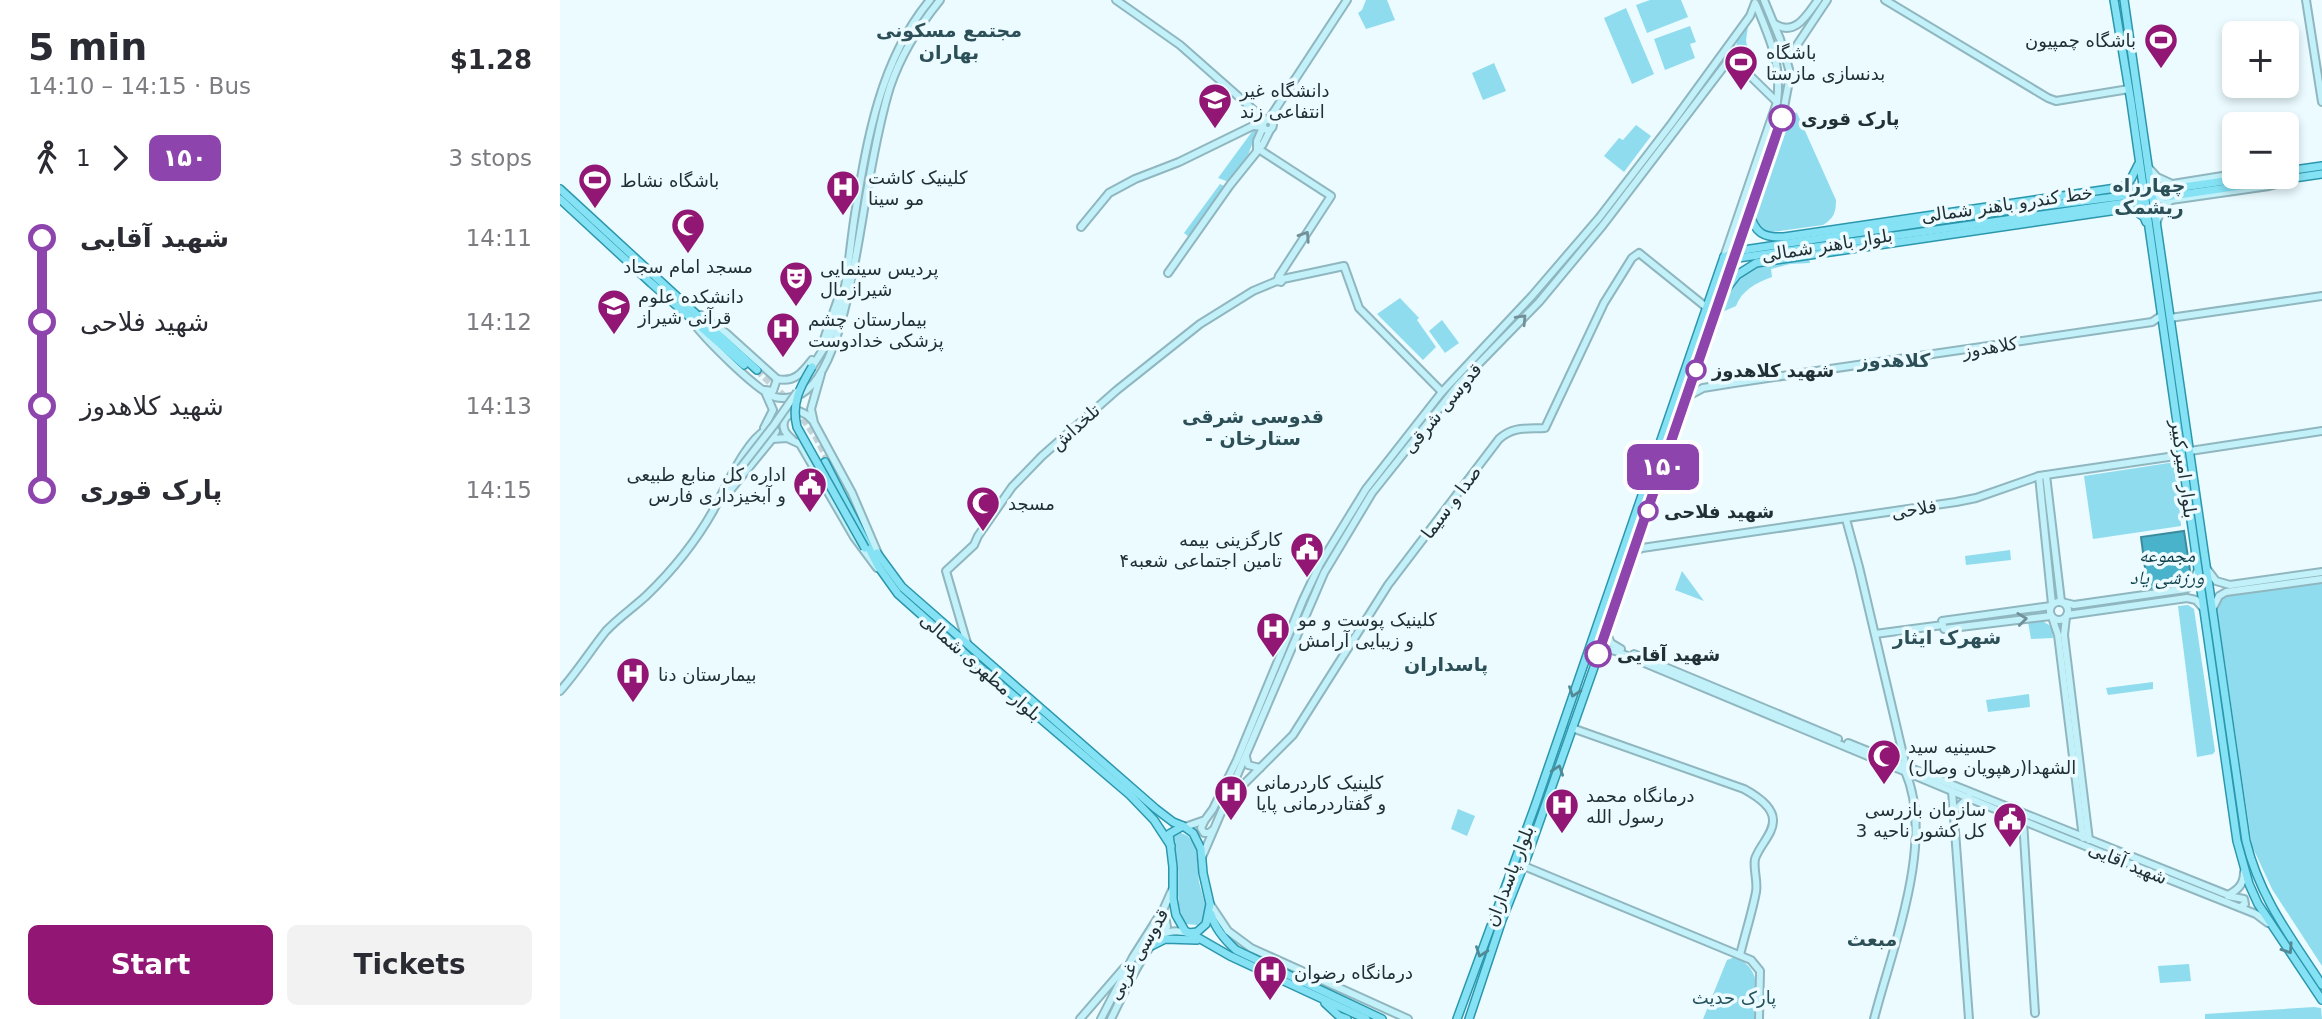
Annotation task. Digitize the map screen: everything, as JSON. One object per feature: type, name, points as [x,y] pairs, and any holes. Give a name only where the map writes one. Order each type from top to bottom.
[{"type":"main road","name":"بلوار امیرکبیر","points":[[2114,0],[2129,89],[2135,101],[2147,165],[2152,227]]},
{"type":"main road","name":"بلوار امیرکبیر","points":[[2124,0],[2135,101],[2138,161],[2152,227],[2161,316],[2207,567],[2227,747],[2252,863],[2267,900],[2322,985]]},
{"type":"main road","points":[[2123,187],[2135,173],[2138,161]]},
{"type":"main road","points":[[2166,196],[2305,172],[2322,166]]},
{"type":"main road","points":[[2299,171],[2322,174]]},
{"type":"main road","points":[[2166,196],[2222,184]]},
{"type":"main road","name":"خط کندرو باهنر شمالی","points":[[1749,212],[1753,224],[1762,235],[1770,238],[2123,187]]},
{"type":"main road","points":[[2123,187],[2137,189],[2140,194],[2140,202],[2131,202]]},
{"type":"main road","points":[[560,189],[690,313]]},
{"type":"main road","points":[[560,199],[755,371]]},
{"type":"main road","name":"خط کندرو باهنر شمالی","points":[[1722,294],[1737,275],[1756,263],[2131,202]]},
{"type":"main road","points":[[2131,202],[2152,227]]},
{"type":"main road","name":"بلوار باهنر شمالی","points":[[1724,257],[1733,260],[1808,248],[1989,213],[2131,202]]},
{"type":"main road","name":"بلوار باهنر شمالی","points":[[1885,233],[2131,202]]},
{"type":"main road","points":[[1970,209],[1989,213]]},
{"type":"main road","points":[[1885,233],[1909,218]]},
{"type":"main road","points":[[1885,233],[1912,239]]},
{"type":"main road","points":[[1784,237],[1799,242]]},
{"type":"main road","name":"بلوار باهنر شمالی","points":[[1724,257],[1737,251],[1799,242],[1842,240]]},
{"type":"main road","points":[[1781,252],[1791,257],[1808,248]]},
{"type":"main road","name":"بلوار پاسداران","points":[[1470,1018],[1737,251]]},
{"type":"main road","name":"بلوار پاسداران","points":[[1457,1018],[1535,806],[1724,257]]},
{"type":"main road","name":"بلوار امیرکبیر","points":[[2158,268],[2170,318],[2198,570],[2243,866],[2258,904],[2322,1000]]},
{"type":"main road","points":[[812,367],[798,391],[795,412],[799,431],[865,548],[884,576]]},
{"type":"main road","name":"بلوار مطهرى شمالى","points":[[1171,846],[1154,820],[1130,795],[898,594],[884,576],[826,461],[879,558],[902,587],[1159,812],[1184,827]]},
{"type":"main road","points":[[1652,465],[1663,467]]},
{"type":"main road","points":[[1154,820],[1160,818],[1159,812]]},
{"type":"main road","points":[[1225,940],[1214,923],[1197,838],[1184,827],[1176,828],[1169,834],[1176,915],[1182,927],[1221,952],[1366,1019]]},
{"type":"main road","points":[[1189,933],[1205,927],[1210,904]]},
{"type":"main road","points":[[2281,924],[2294,933],[2322,977]]},
{"type":"main road","points":[[1221,952],[1215,946],[1214,940],[1219,936],[1243,953],[1382,1019]]},
{"type":"main road","points":[[1151,946],[1165,939],[1201,940]]},
{"type":"main road","points":[[1319,998],[1339,1016],[1347,1019]]},
{"type":"street","points":[[812,367],[830,338],[844,292],[855,214],[879,96],[901,42],[930,0]]},
{"type":"street","points":[[814,423],[811,409],[822,369],[846,308],[872,165],[890,87],[911,39],[940,0]]},
{"type":"street","points":[[1116,0],[1180,44],[1267,124]]},
{"type":"street","points":[[1168,273],[1262,144],[1267,124],[1348,0]]},
{"type":"street","points":[[1737,251],[1782,118],[1789,81],[1787,60],[1764,0]]},
{"type":"street","points":[[1774,24],[1781,28],[1794,27],[1818,4],[1827,0]]},
{"type":"street","points":[[1885,0],[2056,101],[2129,89]]},
{"type":"street","points":[[2306,0],[2322,102]]},
{"type":"street","points":[[1724,257],[1777,102],[1779,69],[1755,1]]},
{"type":"street","name":"قدوسی شرقی","points":[[1202,857],[1321,572],[1366,489],[1442,392],[1563,262],[1672,123],[1750,16],[1755,1]]},
{"type":"street","points":[[1787,60],[1818,4]]},
{"type":"street","points":[[1794,27],[1794,34],[1801,38]]},
{"type":"street","name":"قدوسی شرقی","points":[[1205,820],[1237,760],[1303,600],[1372,493],[1450,395],[1539,302],[1594,236],[1725,65],[1731,62],[1738,65],[1777,102]]},
{"type":"street","points":[[1698,87],[1704,93]]},
{"type":"street","points":[[1081,227],[1109,193],[1251,126],[1267,124]]},
{"type":"street","points":[[1257,148],[1331,196],[1280,278]]},
{"type":"street","points":[[2147,165],[2157,177],[2171,184]]},
{"type":"street","points":[[2166,196],[2160,200],[2156,191],[2160,186],[2222,176]]},
{"type":"street","points":[[2152,227],[2166,196]]},
{"type":"street","name":"صدا و سیما","points":[[1225,803],[1293,735],[1388,584],[1499,439],[1515,428],[1545,428],[1604,303],[1626,266],[1639,253],[1706,306]]},
{"type":"street","points":[[1280,278],[1344,266],[1359,308],[1442,392]]},
{"type":"street","name":"تلخداش","points":[[961,624],[946,571],[974,545],[1012,487],[1042,456],[1117,390],[1200,324],[1280,278]]},
{"type":"street","points":[[808,387],[801,390],[796,387],[799,376],[820,350],[838,299],[844,292]]},
{"type":"street","points":[[2170,318],[2322,296]]},
{"type":"street","points":[[690,313],[715,324],[777,379],[787,380],[799,376]]},
{"type":"street","points":[[690,313],[699,331],[771,395],[781,398],[800,394],[822,369]]},
{"type":"street","name":"کلاهدوز","points":[[1688,396],[1703,388],[2152,323],[2161,316]]},
{"type":"street","points":[[2152,323],[2164,332]]},
{"type":"street","points":[[1486,344],[1492,349]]},
{"type":"street","points":[[763,390],[773,391],[777,379]]},
{"type":"street","points":[[1692,382],[1703,388]]},
{"type":"street","points":[[719,500],[733,472],[771,418],[773,410],[763,390]]},
{"type":"street","points":[[560,691],[607,630],[670,570],[699,533],[735,475],[798,391]]},
{"type":"street","points":[[761,432],[788,415],[799,411],[807,415],[852,493],[879,558]]},
{"type":"street","points":[[788,415],[783,420],[784,431],[806,453],[860,547],[884,576]]},
{"type":"street","points":[[719,500],[728,493],[776,431],[774,427],[769,427],[761,432]]},
{"type":"street","name":"فلاحی","points":[[1633,551],[1976,498],[2042,476],[2322,431]]},
{"type":"street","points":[[772,439],[787,438],[796,441]]},
{"type":"street","points":[[2042,476],[2059,597],[2068,607],[2061,635]]},
{"type":"street","points":[[1846,519],[1905,769],[1911,784],[1917,843],[1874,1019]]},
{"type":"street","points":[[1638,539],[1642,548]]},
{"type":"street","points":[[2207,567],[2216,581],[2231,588],[2322,579]]},
{"type":"street","points":[[1875,634],[2043,616],[2061,620],[2075,608],[2185,589],[2192,584],[2198,570]]},
{"type":"street","points":[[2213,610],[2218,596],[2231,588],[2322,572]]},
{"type":"street","points":[[2185,589],[2189,594],[2187,598]]},
{"type":"street","points":[[2159,593],[2160,602]]},
{"type":"street","points":[[1943,625],[1983,615],[2042,608],[2052,605],[2059,597]]},
{"type":"street","points":[[2059,597],[2075,608],[2187,598],[2196,600],[2204,609]]},
{"type":"street","points":[[2052,605],[2052,617],[2061,635],[2086,839]]},
{"type":"street","points":[[2042,608],[2045,613],[2043,616]]},
{"type":"street","points":[[1983,615],[1984,624]]},
{"type":"street","points":[[953,633],[958,631],[961,624]]},
{"type":"street","points":[[961,624],[967,645]]},
{"type":"street","points":[[1597,658],[1612,647],[1606,632]]},
{"type":"street","name":"شهید آقایی","points":[[1612,647],[1905,769],[2228,895]]},
{"type":"street","points":[[1572,728],[1744,789],[1767,806],[1772,814],[1773,824],[1755,861],[1756,890],[1740,955]]},
{"type":"street","points":[[1246,757],[1248,765],[1260,768]]},
{"type":"street","name":"شهید آقایی","points":[[1905,769],[2023,821],[2238,906],[2256,914],[2272,926]]},
{"type":"street","points":[[1911,784],[1917,776]]},
{"type":"street","points":[[1952,791],[1969,1019]]},
{"type":"street","points":[[1954,811],[1969,797]]},
{"type":"street","points":[[1184,827],[1205,820]]},
{"type":"street","points":[[1205,820],[1201,830],[1206,833],[1213,830]]},
{"type":"street","points":[[2023,821],[2035,1013]]},
{"type":"street","points":[[1524,866],[1751,960],[1760,971],[1759,1019]]},
{"type":"street","points":[[2228,895],[2236,891],[2242,883],[2243,866]]},
{"type":"street","name":"قدوسی غربی","points":[[1101,1019],[1173,888]]},
{"type":"street","points":[[2228,895],[2244,899],[2244,906],[2238,906]]},
{"type":"street","points":[[1210,904],[1228,931],[1251,948],[1408,1019]]},
{"type":"street","points":[[1153,926],[1161,920],[1166,921],[1167,927],[1161,935]]},
{"type":"street","name":"قدوسی غربی","points":[[1111,1019],[1151,946],[1161,935],[1176,931],[1189,933]]},
{"type":"street","points":[[1080,1019],[1133,957]]},
{"type":"green space","points":[[1366,0],[1387,0],[1395,20],[1366,29],[1358,13]]},
{"type":"green space","points":[[1650,0],[1681,0],[1688,17],[1647,33],[1636,5]]},
{"type":"green space","points":[[1626,8],[1654,74],[1632,84],[1604,18]]},
{"type":"green space","points":[[1749,20],[1746,40],[1748,54],[1743,61],[1737,55],[1737,58],[1726,59],[1703,90],[1734,41],[1736,50],[1737,39]]},
{"type":"green space","points":[[1690,26],[1696,42],[1690,44],[1695,58],[1665,70],[1654,39]]},
{"type":"green space","points":[[1494,63],[1506,91],[1483,100],[1472,73]]},
{"type":"green space","points":[[1697,95],[1600,224],[1548,286],[1493,345],[1591,233]]},
{"type":"green space","name":"پارک قوری","points":[[1791,112],[1797,113],[1836,200],[1836,208],[1832,217],[1823,225],[1765,233],[1756,216]]},
{"type":"green space","points":[[1636,125],[1651,136],[1624,172],[1604,156],[1619,138],[1623,140]]},
{"type":"green space","points":[[1254,129],[1258,129],[1248,155],[1229,182],[1218,178]]},
{"type":"green space","points":[[1220,184],[1226,187],[1189,237],[1184,233]]},
{"type":"green space","points":[[1809,258],[1810,263],[1771,269],[1772,277],[1750,288],[1736,306],[1720,313],[1729,292],[1747,270],[1754,266]]},
{"type":"green space","points":[[1400,298],[1419,318],[1417,320],[1436,347],[1423,360],[1377,314]]},
{"type":"green space","points":[[1442,320],[1459,343],[1445,353],[1429,331]]},
{"type":"green space","points":[[2175,462],[2181,526],[2093,539],[2084,476]]},
{"type":"green space","points":[[2010,550],[2011,560],[1966,565],[1965,556]]},
{"type":"green space","points":[[1682,571],[1704,601],[1675,590]]},
{"type":"green space","points":[[2322,583],[2322,966],[2272,889],[2252,846],[2217,609],[2221,599],[2227,594]]},
{"type":"green space","points":[[2188,605],[2194,609],[2215,751],[2213,754],[2197,757],[2178,606]]},
{"type":"green space","points":[[2041,620],[2052,627],[2053,638],[2031,639],[2028,622]]},
{"type":"green space","points":[[2153,682],[2153,689],[2108,695],[2106,688]]},
{"type":"green space","points":[[2029,694],[2030,707],[1988,712],[1986,700]]},
{"type":"green space","points":[[1458,809],[1475,816],[1467,836],[1451,829]]},
{"type":"green space","points":[[1179,832],[1188,836],[1196,847],[1199,882],[1205,904],[1204,919],[1197,925],[1186,924],[1179,904],[1173,835]]},
{"type":"green space","name":"پارک حدیث","points":[[1735,957],[1744,962],[1754,975],[1754,1019],[1703,1019],[1727,960]]},
{"type":"green space","points":[[2189,964],[2191,981],[2160,983],[2158,966]]},
{"type":"green space","points":[[2321,1008],[2322,1019],[2205,1019],[2205,1014]]},
{"type":"water","name":"مجموعه ورزشی یاد","points":[[2184,531],[2191,577],[2187,586],[2148,591],[2141,537]]},
{"type":"tunnel","points":[[757,370],[789,401]]},
{"type":"tunnel","points":[[797,410],[828,460]]},
{"type":"bus line","name":"۱۵۰","points":[[1598,654],[1782,118]]},
{"type":"place","name":"باشگاه چمپیون","points":[[2161,70]]},
{"type":"place","name":"باشگاه بدنسازی مازستا","points":[[1741,92]]},
{"type":"place","name":"پارک قوری","points":[[1782,118]]},
{"type":"place","name":"دانشگاه غیر انتفاعی زند","points":[[1215,130]]},
{"type":"place","name":"باشگاه نشاط","points":[[595,210]]},
{"type":"place","name":"کلینیک کاشت مو سینا","points":[[843,217]]},
{"type":"place","name":"مسجد امام سجاد","points":[[688,255]]},
{"type":"place","name":"پردیس سینمایی شیرازمال","points":[[796,308]]},
{"type":"place","name":"دانشکده علوم قرآنی شیراز","points":[[614,336]]},
{"type":"place","name":"بیمارستان چشم پزشکی خدادوست","points":[[783,359]]},
{"type":"place","name":"شهید کلاهدوز","points":[[1696,370]]},
{"type":"place","name":"شهید فلاحی","points":[[1648,511]]},
{"type":"place","name":"اداره کل منابع طبیعى و آبخیزدارى فارس","points":[[810,514]]},
{"type":"place","name":"مسجد","points":[[983,533]]},
{"type":"place","name":"کارگزینی بیمه تامین اجتماعی شعبه۴","points":[[1307,579]]},
{"type":"place","name":"شهید آقایی","points":[[1598,654]]},
{"type":"place","name":"کلینیک پوست و مو و زیبایی آرامش","points":[[1273,659]]},
{"type":"place","name":"بیمارستان دنا","points":[[633,704]]},
{"type":"place","name":"حسینیه سید الشهدا(رهپویان وصال)","points":[[1884,786]]},
{"type":"place","name":"کلینیک کاردرمانی و گفتاردرمانی پایا","points":[[1231,822]]},
{"type":"place","name":"درمانگاه محمد رسول الله","points":[[1562,835]]},
{"type":"place","name":"سازمان بازرسی کل کشور ناحیه 3","points":[[2010,849]]},
{"type":"place","name":"درمانگاه رضوان","points":[[1270,1002]]},
{"type":"district","name":"مجتمع مسکونی بهاران","points":[[949,41]]},
{"type":"district","name":"چهارراه ریشمک","points":[[2149,196]]},
{"type":"district","name":"کلاهدوز","points":[[1894,360]]},
{"type":"district","name":"قدوسی شرقی - ستارخان","points":[[1253,427]]},
{"type":"district","name":"شهرک ایثار","points":[[1947,637]]},
{"type":"district","name":"پاسداران","points":[[1446,664]]},
{"type":"district","name":"مبعث","points":[[1872,939]]}]
